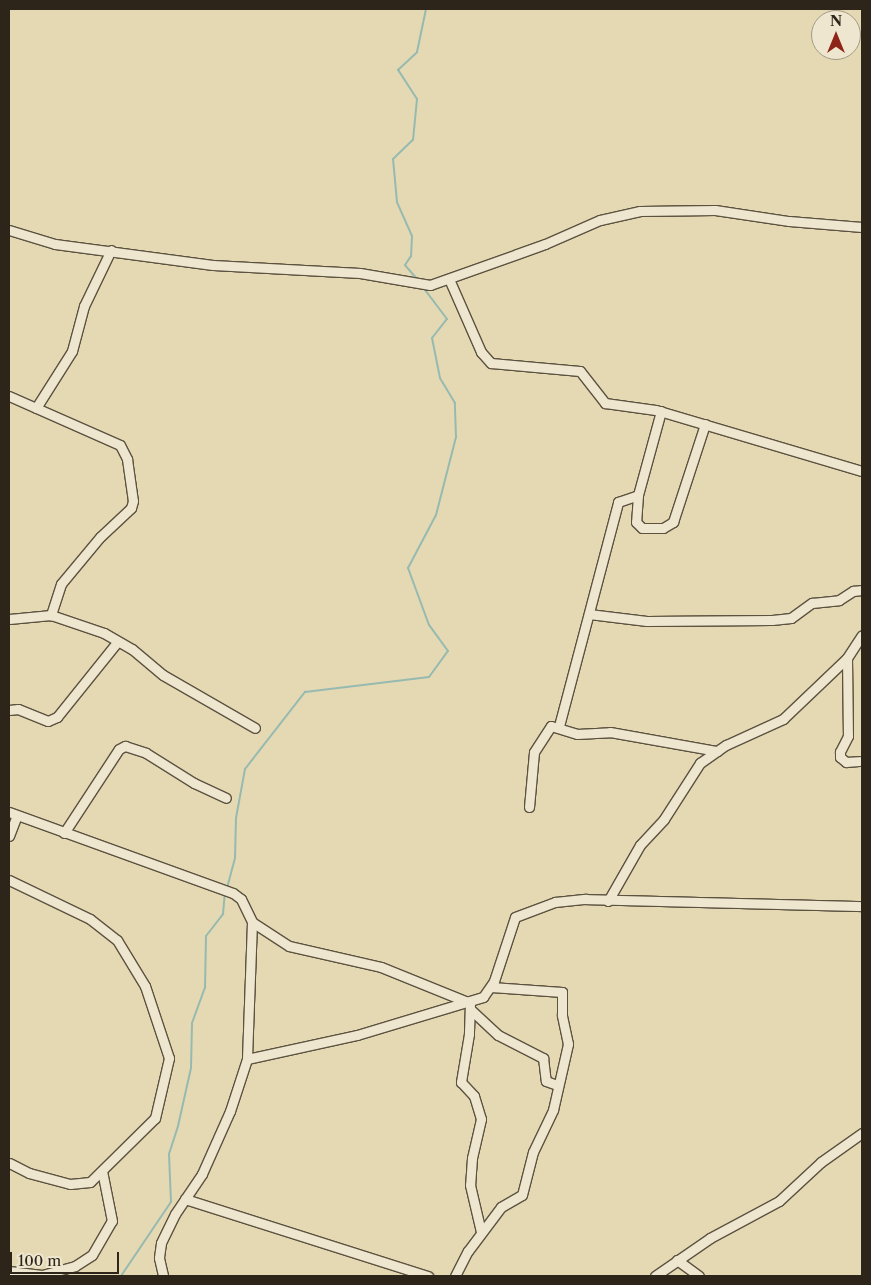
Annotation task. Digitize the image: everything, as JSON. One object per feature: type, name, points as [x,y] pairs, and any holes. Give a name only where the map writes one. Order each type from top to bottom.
[{"type":"street","points":[[9,230],[55,244],[213,265],[360,273],[422,285],[449,279],[545,244],[600,220],[640,211],[715,210],[789,222],[862,227]]},
{"type":"street","points":[[36,408],[72,351],[84,306],[111,250]]},
{"type":"street","points":[[449,279],[481,352],[491,363],[580,371],[605,403],[661,411],[862,471]]},
{"type":"street","points":[[9,396],[56,419],[120,445],[127,459],[133,501],[131,508],[100,537],[61,584],[50,615]]},
{"type":"street","points":[[661,411],[638,496],[636,522],[638,526],[663,528],[672,524],[705,424]]},
{"type":"street","points":[[559,726],[618,502],[638,496]]},
{"type":"street","points":[[589,614],[647,621],[772,620],[790,618],[812,603],[839,600],[855,590],[862,590]]},
{"type":"street","points":[[9,619],[50,615],[84,624],[118,641],[163,675],[255,728]]},
{"type":"street","points":[[608,901],[640,845],[669,811],[700,763],[717,751],[774,726],[847,658],[862,635]]},
{"type":"street","points":[[9,710],[18,709],[48,721],[57,717],[118,641]]},
{"type":"street","points":[[847,658],[848,736],[840,752],[840,757],[846,762],[862,761]]},
{"type":"street","points":[[529,807],[534,752],[550,727],[559,726],[577,734],[610,732],[717,751]]},
{"type":"street","points":[[64,833],[119,749],[125,746],[146,753],[194,783],[226,798]]},
{"type":"street","points":[[9,836],[13,813],[232,893],[241,900],[252,922],[247,1059],[222,1129],[200,1179],[185,1199],[161,1243],[159,1258],[163,1276]]},
{"type":"street","points":[[9,880],[90,919],[117,940],[137,970],[168,1048],[169,1058],[156,1118],[90,1182],[70,1184],[29,1173],[9,1163]]},
{"type":"street","points":[[247,1059],[358,1035],[470,1006],[483,997],[491,987],[506,939],[520,913],[555,902],[608,901],[862,906]]},
{"type":"street","points":[[252,922],[289,946],[381,967],[470,1006],[498,1035],[543,1058],[546,1081],[557,1085]]},
{"type":"street","points":[[455,1276],[481,1232],[501,1207],[522,1195],[533,1152],[553,1110],[557,1085],[568,1044],[562,1015],[563,993],[558,989],[491,987]]},
{"type":"street","points":[[470,1006],[466,1067],[461,1082],[474,1096],[481,1119],[472,1158],[470,1186],[481,1232]]},
{"type":"street","points":[[654,1276],[677,1260],[779,1201],[820,1162],[862,1133]]},
{"type":"street","points":[[9,1271],[42,1275],[75,1266],[92,1255],[112,1221],[102,1171]]},
{"type":"street","points":[[185,1199],[428,1276]]},
{"type":"street","points":[[677,1260],[699,1276]]},
{"type":"waterway","points":[[417,279],[405,265],[411,256],[412,236],[397,202],[393,159],[413,140],[417,99],[398,70],[417,52],[426,9]]},
{"type":"waterway","points":[[227,888],[235,858],[236,818],[245,769],[305,692],[429,677],[448,651],[429,625],[408,568],[436,515],[456,437],[455,403],[440,378],[432,338],[447,319],[423,287]]},
{"type":"waterway","points":[[121,1276],[171,1202],[169,1154],[178,1126],[191,1068],[192,1023],[205,988],[206,936],[223,914],[225,893]]}]
